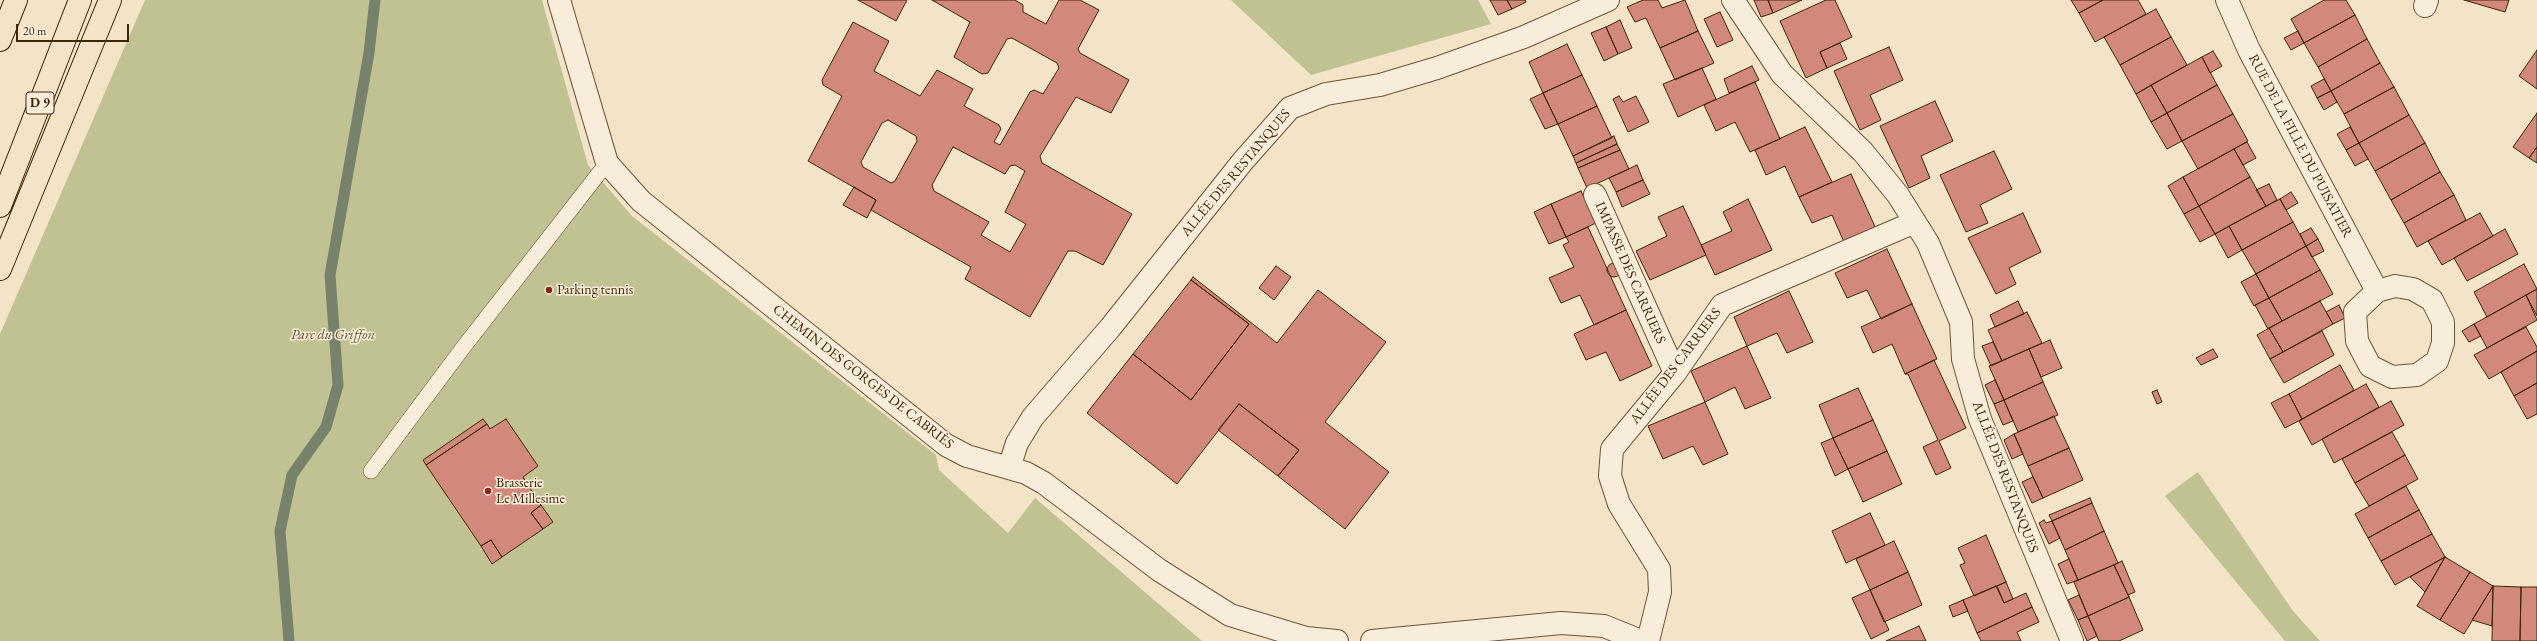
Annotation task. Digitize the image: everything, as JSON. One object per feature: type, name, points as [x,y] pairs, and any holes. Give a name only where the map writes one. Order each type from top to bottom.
[{"type":"highway","points":[[0,40],[16,0]]},
{"type":"highway","name":"D 9","points":[[0,206],[80,0]]},
{"type":"highway","points":[[0,269],[110,0]]},
{"type":"street","name":"CHEMIN DES GORGES DE CABRIÈS","points":[[559,0],[607,163],[640,201],[946,445],[967,456],[1026,473],[1044,483],[1159,570],[1230,614],[1306,638],[1337,641]]},
{"type":"street","name":"ALLÉE DES RESTANQUES","points":[[1009,468],[1017,443],[1033,417],[1110,328],[1243,161],[1290,108],[1326,94],[1380,85],[1437,68],[1524,37],[1608,0]]},
{"type":"street","name":"ALLÉE DES RESTANQUES","points":[[1733,0],[1782,74],[1863,152],[1898,195],[1928,243],[1961,322],[1964,358],[1980,419],[2072,641]]},
{"type":"street","name":"RUE DE LA FILLE DU PUISATIER","points":[[2227,0],[2249,50],[2377,291]]},
{"type":"street","name":"IMPASSE DES CARRIERS","points":[[1595,195],[1675,373]]},
{"type":"street","name":"ALLÉE DES CARRIERS","points":[[1648,641],[1660,592],[1659,569],[1619,504],[1610,476],[1612,449],[1675,373],[1722,305],[1915,222]]},
{"type":"street","points":[[2395,286],[2413,289],[2432,300],[2443,322],[2443,343],[2436,361],[2417,375],[2392,377],[2370,366],[2357,341],[2355,312],[2377,291],[2395,286]]},
{"type":"street","points":[[1372,641],[1561,623],[1604,626],[1641,641]]},
{"type":"lane","points":[[371,471],[467,343],[607,163]]},
{"type":"green space","name":"Parc du Griffon","points":[[145,0],[542,0],[588,165],[632,216],[936,455],[939,470],[1008,533],[1035,498],[1202,641],[0,641],[0,334]]},
{"type":"green space","points":[[1231,0],[1478,0],[1491,24],[1311,75]]},
{"type":"green space","points":[[2198,472],[2293,611],[2320,641],[2285,641],[2165,496]]},
{"type":"building","points":[[858,0],[907,0],[896,21]]},
{"type":"building","points":[[932,0],[1015,0],[1023,5],[1023,12],[1046,24],[1059,0],[1080,0],[1099,10],[1078,49],[1080,53],[1129,80],[1111,113],[1076,97],[1040,156],[1042,163],[1132,214],[1103,265],[1075,251],[1068,251],[1030,317],[965,279],[971,267],[871,210],[876,200],[808,161],[842,96],[823,85],[822,80],[853,22],[889,41],[874,71],[920,96],[937,70],[973,89],[964,106],[999,125],[1001,129],[994,142],[1000,145],[1030,92],[1034,90],[1043,94],[1059,68],[1057,63],[1012,38],[1007,39],[988,73],[982,74],[954,57],[970,22]],"holes":[[[888,120],[916,136],[917,141],[895,181],[891,183],[863,167],[861,162],[882,123]],[[953,147],[1005,174],[1010,166],[1015,165],[1025,171],[1005,212],[1026,224],[1010,252],[981,235],[989,222],[934,191],[932,185]]]},
{"type":"building","points":[[1490,0],[1507,0],[1512,9],[1498,15]]},
{"type":"building","points":[[1507,0],[1525,0],[1526,2],[1512,9]]},
{"type":"building","points":[[1643,0],[1658,0],[1662,8],[1685,0],[1698,31],[1660,48],[1646,18],[1635,22],[1627,7]]},
{"type":"building","points":[[1754,0],[1768,0],[1773,13],[1761,17]]},
{"type":"building","points":[[1768,0],[1802,0],[1773,13]]},
{"type":"building","points":[[1826,0],[1835,0],[1852,37],[1820,52],[1827,68],[1806,78],[1780,21]]},
{"type":"building","points":[[2071,0],[2103,0],[2079,13]]},
{"type":"building","points":[[2103,0],[2138,0],[2146,14],[2095,42],[2079,13]]},
{"type":"building","points":[[2324,0],[2346,0],[2355,15],[2304,43],[2291,19]]},
{"type":"building","points":[[2464,0],[2509,0],[2505,12]]},
{"type":"building","points":[[2156,9],[2171,37],[2120,65],[2104,37]]},
{"type":"building","points":[[1720,12],[1733,40],[1717,47],[1704,19]]},
{"type":"building","points":[[2355,15],[2367,39],[2318,67],[2304,43]]},
{"type":"building","points":[[1620,20],[1632,48],[1618,54],[1606,27]]},
{"type":"building","points":[[1606,27],[1618,54],[1604,61],[1591,33]]},
{"type":"building","points":[[1698,31],[1714,63],[1675,80],[1660,48]]},
{"type":"building","points":[[2298,31],[2304,43],[2291,50],[2284,38]]},
{"type":"building","points":[[2171,37],[2187,65],[2136,94],[2120,65]]},
{"type":"building","points":[[2367,39],[2380,63],[2331,91],[2318,67]]},
{"type":"building","points":[[1840,43],[1847,59],[1827,68],[1820,52]]},
{"type":"building","points":[[1567,44],[1582,75],[1543,93],[1529,62]]},
{"type":"building","points":[[1889,47],[1903,80],[1870,95],[1881,120],[1860,130],[1834,71]]},
{"type":"building","points":[[2537,50],[2537,89],[2519,76]]},
{"type":"building","points":[[2213,51],[2222,66],[2210,73],[2202,57]]},
{"type":"building","points":[[2202,57],[2217,85],[2167,113],[2151,85]]},
{"type":"building","points":[[2380,63],[2394,87],[2344,114],[2331,91]]},
{"type":"building","points":[[1752,66],[1759,80],[1729,93],[1724,79]]},
{"type":"building","points":[[1702,68],[1716,99],[1678,117],[1663,84]]},
{"type":"building","points":[[1582,75],[1597,106],[1558,124],[1543,93]]},
{"type":"building","points":[[2324,79],[2331,91],[2317,98],[2311,86]]},
{"type":"building","points":[[1755,82],[1780,139],[1750,152],[1735,122],[1716,131],[1704,105]]},
{"type":"building","points":[[2151,85],[2167,113],[2151,122],[2136,94]]},
{"type":"building","points":[[2217,85],[2233,114],[2182,141],[2167,113]]},
{"type":"building","points":[[2394,87],[2409,115],[2359,143],[2344,114]]},
{"type":"building","points":[[2331,91],[2337,102],[2324,110],[2317,98]]},
{"type":"building","points":[[1543,93],[1558,124],[1545,129],[1530,99]]},
{"type":"building","points":[[1619,96],[1623,102],[1636,96],[1649,122],[1628,132],[1613,99]]},
{"type":"building","points":[[1935,101],[1953,141],[1921,156],[1930,178],[1909,188],[1880,126]]},
{"type":"building","points":[[1597,106],[1612,138],[1573,156],[1558,124]]},
{"type":"building","points":[[2167,113],[2182,141],[2167,149],[2151,122]]},
{"type":"building","points":[[2537,113],[2537,147],[2529,158],[2513,147]]},
{"type":"building","points":[[2233,114],[2248,141],[2198,169],[2182,141]]},
{"type":"building","points":[[2409,115],[2425,143],[2375,171],[2359,143]]},
{"type":"building","points":[[1805,127],[1832,182],[1799,197],[1785,166],[1766,175],[1755,150]]},
{"type":"building","points":[[2350,127],[2359,143],[2346,150],[2337,134]]},
{"type":"building","points":[[1614,136],[1617,144],[1576,163],[1573,156]]},
{"type":"building","points":[[2247,142],[2256,158],[2243,165],[2234,149]]},
{"type":"building","points":[[2359,143],[2368,159],[2355,166],[2346,150]]},
{"type":"building","points":[[2425,143],[2440,172],[2391,200],[2375,171]]},
{"type":"building","points":[[1617,144],[1620,150],[1578,168],[1576,163]]},
{"type":"building","points":[[2537,147],[2537,163],[2529,158]]},
{"type":"building","points":[[2234,149],[2250,177],[2199,206],[2183,177]]},
{"type":"building","points":[[1620,150],[1629,169],[1587,188],[1578,168]]},
{"type":"building","points":[[1994,151],[2012,189],[1980,205],[1988,223],[1966,232],[1940,175]]},
{"type":"building","points":[[1637,165],[1643,180],[1616,192],[1609,178]]},
{"type":"building","points":[[2440,172],[2454,195],[2404,223],[2391,200]]},
{"type":"building","points":[[1851,174],[1877,231],[1845,244],[1832,215],[1812,223],[1799,197]]},
{"type":"building","points":[[2183,177],[2199,206],[2184,214],[2168,186]]},
{"type":"building","points":[[2250,177],[2266,206],[2215,234],[2199,206]]},
{"type":"building","points":[[1643,180],[1650,194],[1622,207],[1616,192]]},
{"type":"building","points":[[2269,184],[2277,200],[2266,206],[2256,190]]},
{"type":"building","points":[[854,187],[876,200],[867,218],[843,205]]},
{"type":"building","points":[[1581,191],[1596,223],[1566,237],[1551,204]]},
{"type":"building","points":[[2291,192],[2298,203],[2286,210],[2280,199]]},
{"type":"building","points":[[2454,195],[2466,220],[2417,247],[2404,223]]},
{"type":"building","points":[[1748,199],[1772,250],[1715,275],[1701,245],[1732,231],[1723,212]]},
{"type":"building","points":[[2280,199],[2293,222],[2242,250],[2229,226]]},
{"type":"building","points":[[1551,204],[1566,237],[1549,244],[1534,212]]},
{"type":"building","points":[[1683,206],[1706,255],[1650,280],[1636,251],[1667,236],[1658,217]]},
{"type":"building","points":[[2199,206],[2215,234],[2200,242],[2184,214]]},
{"type":"building","points":[[2023,213],[2041,252],[2009,268],[2016,284],[1996,294],[1968,238]]},
{"type":"building","points":[[2480,213],[2493,236],[2442,265],[2428,241]]},
{"type":"building","points":[[2293,222],[2306,246],[2256,274],[2242,250]]},
{"type":"building","points":[[2229,226],[2242,250],[2228,258],[2215,234]]},
{"type":"building","points":[[1588,227],[1626,310],[1594,325],[1580,295],[1561,303],[1549,278],[1574,267],[1563,245],[1569,242],[1566,237]]},
{"type":"building","points":[[2311,228],[2318,239],[2306,246],[2300,234]]},
{"type":"building","points":[[2505,229],[2518,254],[2467,281],[2454,258]]},
{"type":"building","points":[[2318,239],[2324,251],[2312,257],[2306,246]]},
{"type":"building","points":[[2306,246],[2320,270],[2269,298],[2256,274]]},
{"type":"building","points":[[1887,249],[1912,304],[1881,319],[1867,290],[1847,298],[1835,273]]},
{"type":"building","points":[[1614,263],[1619,265],[1621,270],[1619,275],[1614,277],[1609,275],[1607,270],[1609,265]]},
{"type":"building","points":[[2524,264],[2537,289],[2487,317],[2474,292]]},
{"type":"building","points":[[1276,266],[1291,277],[1274,300],[1259,288]]},
{"type":"building","points":[[2320,270],[2333,294],[2282,321],[2269,298]]},
{"type":"building","points":[[2256,274],[2269,298],[2254,306],[2241,282]]},
{"type":"building","points":[[1193,277],[1277,343],[1318,290],[1386,342],[1325,422],[1389,472],[1345,529],[1278,476],[1299,450],[1239,404],[1177,484],[1087,413],[1133,354],[1191,400],[1249,324],[1191,280]]},
{"type":"building","points":[[1191,280],[1249,324],[1191,400],[1133,354]]},
{"type":"building","points":[[2537,289],[2537,316],[2526,295]]},
{"type":"building","points":[[1789,291],[1813,342],[1787,353],[1777,333],[1747,346],[1734,317]]},
{"type":"building","points":[[2526,295],[2537,320],[2487,348],[2474,324]]},
{"type":"building","points":[[2269,298],[2282,321],[2268,329],[2255,305]]},
{"type":"building","points":[[2018,301],[2024,314],[1995,327],[1990,315]]},
{"type":"building","points":[[2320,301],[2333,324],[2283,352],[2269,328]]},
{"type":"building","points":[[1912,304],[1937,359],[1905,374],[1892,344],[1873,353],[1861,327]]},
{"type":"building","points":[[2339,305],[2345,318],[2333,324],[2326,312]]},
{"type":"building","points":[[1626,310],[1652,366],[1620,381],[1606,352],[1586,360],[1574,334]]},
{"type":"building","points":[[2027,312],[2042,343],[2002,361],[1988,330]]},
{"type":"building","points":[[2474,324],[2481,336],[2469,342],[2462,331]]},
{"type":"building","points":[[2526,327],[2537,347],[2537,351],[2489,379],[2474,355]]},
{"type":"building","points":[[2269,328],[2283,352],[2270,359],[2257,335]]},
{"type":"building","points":[[2322,331],[2334,355],[2284,383],[2270,359]]},
{"type":"building","points":[[2050,340],[2062,368],[2041,377],[2029,349]]},
{"type":"building","points":[[1993,342],[2002,361],[1991,366],[1982,346]]},
{"type":"building","points":[[1747,346],[1771,398],[1745,409],[1735,387],[1705,402],[1691,371]]},
{"type":"building","points":[[2029,349],[2043,382],[2004,400],[1989,366]]},
{"type":"building","points":[[2213,349],[2218,357],[2201,365],[2196,358]]},
{"type":"building","points":[[2537,351],[2537,383],[2514,396],[2501,372]]},
{"type":"building","points":[[1934,360],[1966,428],[1939,441],[1951,468],[1936,475],[1923,447],[1938,440],[1908,374],[1905,374]]},
{"type":"building","points":[[2340,365],[2354,390],[2302,419],[2289,394]]},
{"type":"building","points":[[1995,380],[2004,400],[1994,404],[1985,385]]},
{"type":"building","points":[[2043,382],[2058,415],[2018,432],[2004,400]]},
{"type":"building","points":[[2537,383],[2537,414],[2527,419],[2514,396]]},
{"type":"building","points":[[2366,384],[2379,407],[2312,445],[2299,421]]},
{"type":"building","points":[[1858,388],[1873,420],[1833,438],[1819,405]]},
{"type":"building","points":[[2157,390],[2162,402],[2157,404],[2152,392]]},
{"type":"building","points":[[2289,394],[2302,419],[2285,428],[2271,403]]},
{"type":"building","points":[[2004,400],[2013,421],[2003,425],[1994,404]]},
{"type":"building","points":[[2391,401],[2404,425],[2334,463],[2322,439]]},
{"type":"building","points":[[1705,402],[1728,454],[1703,465],[1693,446],[1663,459],[1648,426]]},
{"type":"building","points":[[1239,404],[1299,450],[1278,476],[1218,430]]},
{"type":"building","points":[[2054,416],[2069,448],[2028,466],[2014,434]]},
{"type":"building","points":[[483,419],[487,424],[426,465],[423,460]]},
{"type":"building","name":"Brasserie Le Millesime","points":[[506,419],[538,466],[523,477],[541,505],[531,513],[543,529],[502,557],[491,540],[481,546],[426,465],[487,424],[490,429]]},
{"type":"building","points":[[1873,420],[1887,451],[1848,469],[1833,438]]},
{"type":"building","points":[[2392,432],[2405,455],[2355,483],[2342,459]]},
{"type":"building","points":[[2014,434],[2023,454],[2012,459],[2004,440]]},
{"type":"building","points":[[1833,438],[1848,469],[1835,476],[1821,443]]},
{"type":"building","points":[[2069,448],[2083,480],[2043,498],[2028,466]]},
{"type":"building","points":[[1887,451],[1902,484],[1863,502],[1848,469]]},
{"type":"building","points":[[2405,455],[2418,479],[2369,506],[2355,483]]},
{"type":"building","points":[[2033,477],[2043,498],[2032,503],[2022,482]]},
{"type":"building","points":[[2406,486],[2419,510],[2368,538],[2355,514]]},
{"type":"building","points":[[2090,498],[2092,503],[2052,521],[2049,515]]},
{"type":"building","points":[[2092,503],[2104,531],[2065,550],[2052,521]]},
{"type":"building","points":[[541,505],[553,522],[543,529],[531,513]]},
{"type":"building","points":[[2419,510],[2432,534],[2381,561],[2368,538]]},
{"type":"building","points":[[1870,513],[1885,545],[1846,563],[1832,531]]},
{"type":"building","points":[[2044,520],[2046,523],[2052,521],[2060,538],[2049,544],[2039,523]]},
{"type":"building","points":[[2104,531],[2118,563],[2078,580],[2065,550]]},
{"type":"building","points":[[2432,534],[2445,557],[2395,585],[2381,561]]},
{"type":"building","points":[[1986,535],[2006,582],[1974,596],[1960,565],[1965,563],[1958,548]]},
{"type":"building","points":[[491,540],[502,557],[492,564],[481,546]]},
{"type":"building","points":[[1894,541],[1908,572],[1870,590],[1856,559]]},
{"type":"building","points":[[2445,557],[2470,572],[2440,620],[2417,606]]},
{"type":"building","points":[[2445,557],[2425,592],[2410,577]]},
{"type":"building","points":[[2069,559],[2078,580],[2067,584],[2058,564]]},
{"type":"building","points":[[2122,561],[2135,592],[2128,595],[2114,565]]},
{"type":"building","points":[[2114,565],[2129,597],[2088,616],[2074,582]]},
{"type":"building","points":[[1908,572],[1922,605],[1884,622],[1870,590]]},
{"type":"building","points":[[2470,572],[2493,586],[2464,634],[2440,620]]},
{"type":"building","points":[[2006,582],[2013,599],[2004,603],[1997,586]]},
{"type":"building","points":[[1996,586],[2004,603],[2026,593],[2032,607],[1977,633],[1963,600]]},
{"type":"building","points":[[2493,586],[2492,626],[2472,620]]},
{"type":"building","points":[[2493,586],[2521,587],[2520,641],[2492,641]]},
{"type":"building","points":[[2521,587],[2537,587],[2537,641],[2520,641]]},
{"type":"building","points":[[1870,590],[1889,630],[1871,639],[1852,598]]},
{"type":"building","points":[[2079,595],[2088,616],[2078,620],[2068,600]]},
{"type":"building","points":[[2129,597],[2143,630],[2119,641],[2099,641],[2088,616]]},
{"type":"building","points":[[1963,600],[1968,611],[1953,617],[1949,606]]},
{"type":"building","points":[[2032,607],[2039,622],[2017,632],[2021,641],[1981,641],[1977,633]]},
{"type":"building","points":[[2088,616],[2097,636],[2087,641],[2078,620]]},
{"type":"building","points":[[1919,626],[1926,641],[1886,641]]},
{"type":"waterway","points":[[289,641],[280,531],[292,475],[326,427],[338,385],[330,275],[369,53],[375,0]]},
{"type":"place","name":"Parking tennis","points":[[549,290]]},
{"type":"place","name":"Brasserie Le Millesime","points":[[488,491]]}]
